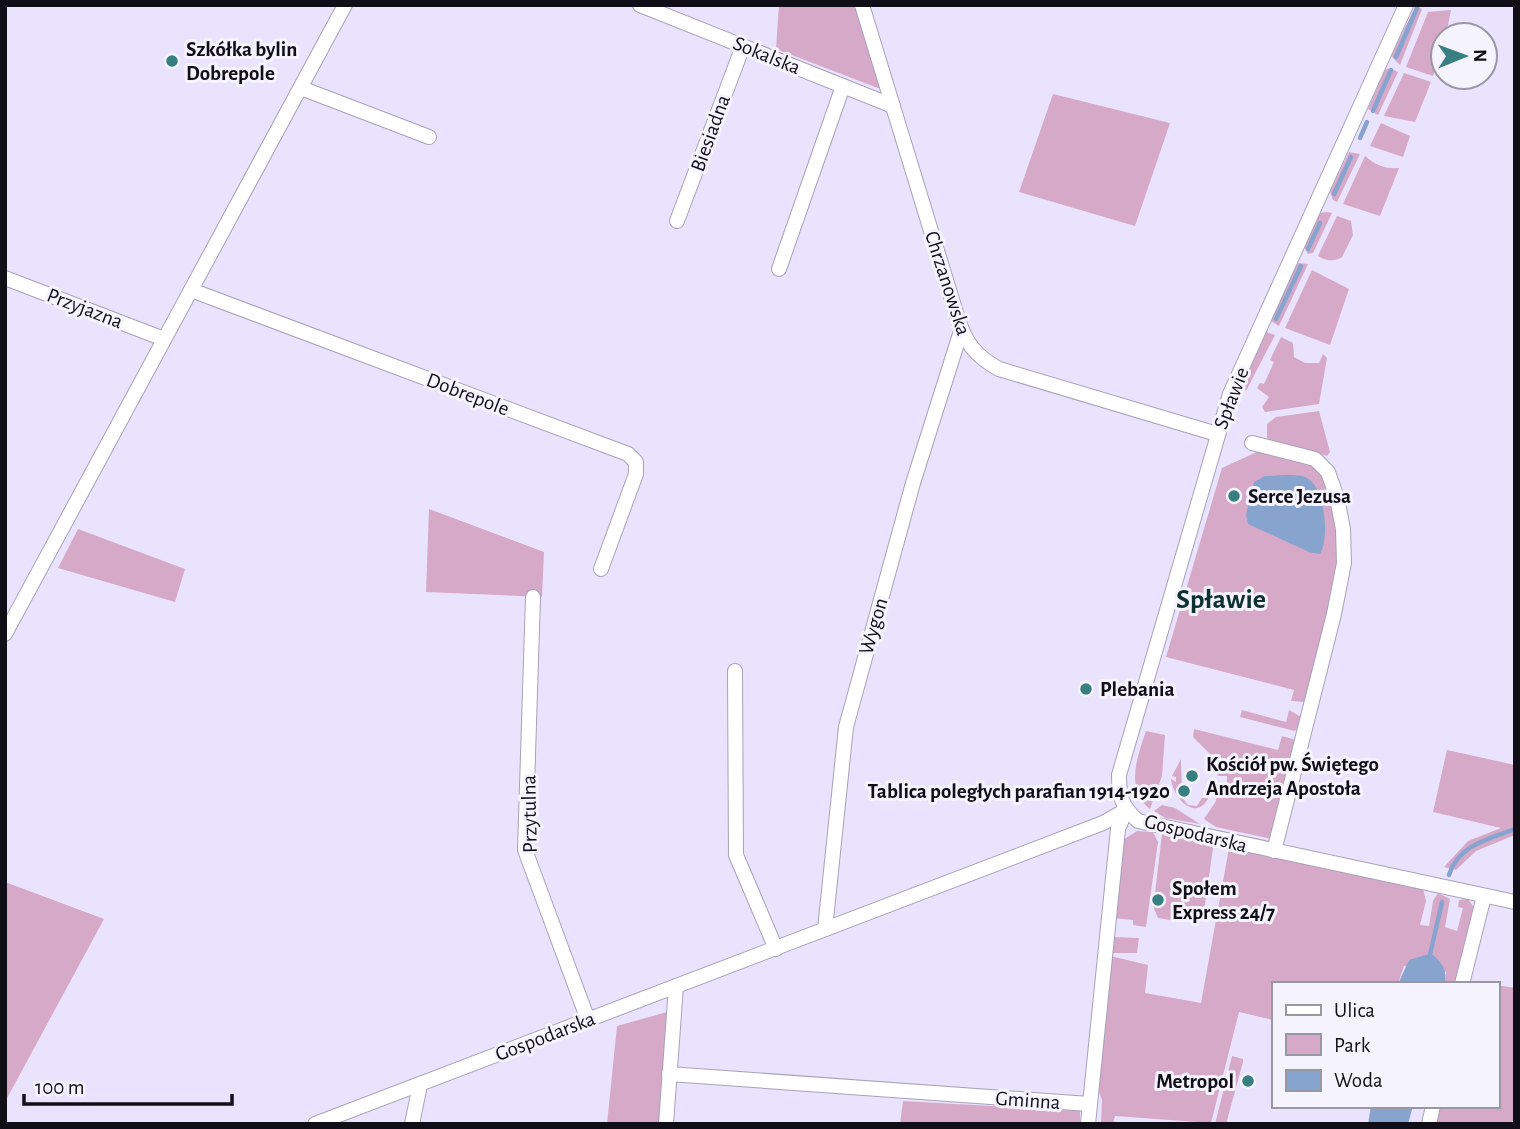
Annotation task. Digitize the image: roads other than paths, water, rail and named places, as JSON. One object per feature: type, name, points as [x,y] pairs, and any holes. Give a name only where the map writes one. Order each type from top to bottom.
[{"type":"street","points":[[5,634],[345,5]]},
{"type":"street","name":"Sokalska","points":[[640,5],[893,106]]},
{"type":"street","name":"Chrzanowska","points":[[862,5],[961,331],[970,347],[982,359],[999,369],[1217,434]]},
{"type":"street","name":"Spławie","points":[[1126,810],[1119,796],[1119,775],[1217,434],[1256,335],[1406,5]]},
{"type":"street","name":"Biesiadna","points":[[677,221],[743,46]]},
{"type":"street","points":[[779,269],[843,86]]},
{"type":"street","points":[[300,88],[429,137]]},
{"type":"street","name":"Przyjazna","points":[[5,278],[164,339]]},
{"type":"street","name":"Dobrepole","points":[[191,289],[628,454],[636,462],[636,474],[601,569]]},
{"type":"street","name":"Wygon","points":[[825,929],[846,727],[913,483],[961,331]]},
{"type":"street","name":"Spławie","points":[[1252,443],[1322,463],[1337,498],[1345,546],[1335,614],[1274,851]]},
{"type":"street","name":"Przytulna","points":[[533,597],[525,850],[588,1020]]},
{"type":"street","points":[[735,671],[736,855],[776,949]]},
{"type":"street","name":"Gospodarska","points":[[315,1124],[1103,823],[1126,810],[1138,821],[1515,902]]},
{"type":"street","name":"Gminna","points":[[669,1074],[1089,1104],[1118,829],[1126,810]]},
{"type":"street","points":[[1462,982],[1484,895]]},
{"type":"street","points":[[666,1124],[676,986]]},
{"type":"street","points":[[412,1124],[419,1084]]},
{"type":"street","points":[[1088,1124],[1089,1104]]},
{"type":"water","points":[[1295,475],[1312,482],[1324,512],[1325,536],[1320,554],[1309,552],[1248,524],[1246,515],[1254,482],[1265,476]]},
{"type":"water","points":[[1433,955],[1442,964],[1445,982],[1399,982],[1409,960]]},
{"type":"water","points":[[1371,1108],[1412,1108],[1408,1124],[1368,1124]]},
{"type":"waterway","points":[[1396,57],[1417,8]]},
{"type":"waterway","points":[[1373,111],[1391,70]]},
{"type":"waterway","points":[[1360,138],[1367,122]]},
{"type":"waterway","points":[[1334,194],[1351,157]]},
{"type":"waterway","points":[[1308,249],[1320,223]]},
{"type":"waterway","points":[[1276,319],[1301,266]]},
{"type":"waterway","points":[[1449,875],[1453,865],[1467,850],[1515,829]]},
{"type":"waterway","points":[[1429,959],[1442,902]]},
{"type":"place","name":"Szkółka bylin Dobrepole","points":[[172,61]]},
{"type":"place","name":"Serce Jezusa","points":[[1234,496]]},
{"type":"place","name":"Plebania","points":[[1086,689]]},
{"type":"place","name":"Kościół pw. Świętego Andrzeja Apostoła","points":[[1192,776]]},
{"type":"place","name":"Tablica poległych parafian 1914-1920","points":[[1184,791]]},
{"type":"place","name":"Społem Express 24/7","points":[[1158,900]]},
{"type":"place","name":"Metropol","points":[[1248,1081]]},
{"type":"district","name":"Spławie","points":[[1221,598]]}]
